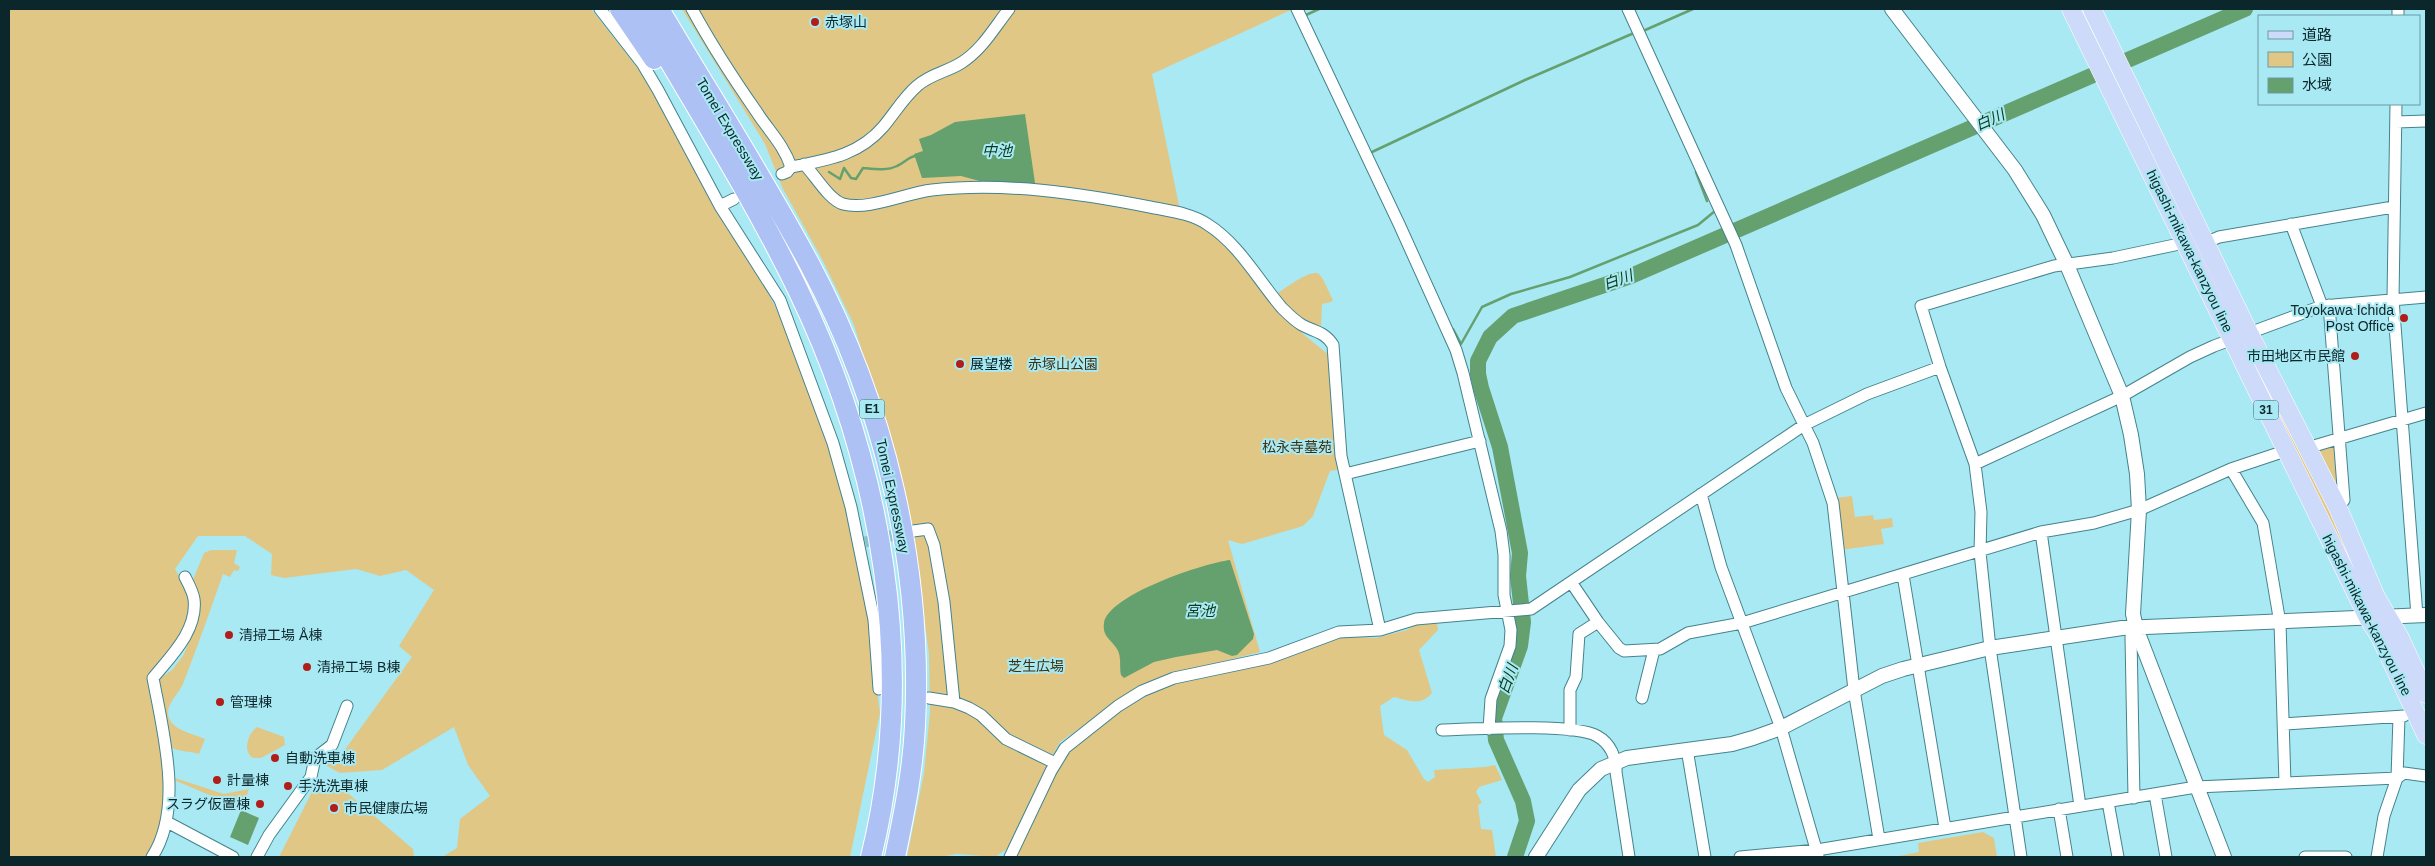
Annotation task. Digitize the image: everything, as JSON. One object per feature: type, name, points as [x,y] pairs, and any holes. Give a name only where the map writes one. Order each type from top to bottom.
[{"type":"highway","points":[[620,9],[719,156],[738,191]]},
{"type":"highway","name":"Tomei Expressway","points":[[639,9],[738,191],[796,284],[816,329],[858,447],[875,514],[885,573],[892,686],[890,736],[884,789],[871,857]]},
{"type":"highway","name":"Tomei Expressway","points":[[659,9],[810,265],[854,359],[875,418],[887,460],[905,548],[913,617],[916,689],[910,774],[895,857]]},
{"type":"main road","name":"higashi-mikawa-kanzyou line","points":[[2071,9],[2184,243],[2242,336],[2307,448],[2338,508],[2376,597],[2388,617],[2426,694]]},
{"type":"main road","name":"higashi-mikawa-kanzyou line","points":[[2092,9],[2205,243],[2285,451],[2368,618],[2380,637],[2426,735]]},
{"type":"street","points":[[600,9],[642,64],[658,90],[720,206],[780,300],[833,442],[862,543],[874,620],[879,689]]},
{"type":"street","points":[[692,9],[719,56],[758,114],[774,134],[786,171],[804,164],[834,159],[853,152],[866,144],[882,128],[916,86],[927,78],[960,63],[979,49],[1009,9]]},
{"type":"street","points":[[1297,9],[1456,350],[1501,531],[1510,630],[1510,646],[1490,699],[1489,729]]},
{"type":"street","points":[[1628,9],[1734,241],[1786,388],[1813,443],[1833,503],[1854,690],[1878,839]]},
{"type":"street","points":[[1892,9],[2015,170],[2043,215],[2067,265],[2122,396],[2137,474],[2139,510],[2133,614],[2136,628],[2224,857]]},
{"type":"street","points":[[1536,857],[1579,790],[1601,769],[1617,761],[1687,749],[1732,744],[1780,728],[1882,676],[1918,666],[1990,648],[2147,625],[2280,623],[2422,616],[2402,420],[2393,299],[2396,105]]},
{"type":"street","points":[[2396,122],[2426,121]]},
{"type":"street","points":[[804,164],[832,198],[839,203],[849,205],[867,204],[924,191],[955,187],[1047,190],[1107,198],[1199,218],[1217,231],[1290,316],[1302,325],[1329,338],[1333,345],[1341,456],[1380,630]]},
{"type":"street","points":[[720,206],[738,191]]},
{"type":"street","points":[[2205,243],[2219,237],[2393,207]]},
{"type":"street","points":[[2291,224],[2326,306],[2340,438],[2344,500],[2338,508]]},
{"type":"street","points":[[2022,857],[1990,648],[1980,552],[1981,512],[1975,464],[1940,367],[1922,306],[2054,266],[2184,243]]},
{"type":"street","points":[[1975,464],[2122,396],[2190,357],[2242,336],[2326,306],[2426,297]]},
{"type":"street","points":[[1010,857],[1055,763],[1065,748],[1118,706],[1142,691],[1160,682],[1269,658],[1339,632],[1380,630],[1416,620],[1531,609],[1804,425],[1867,394],[1940,367]]},
{"type":"street","points":[[2307,448],[2426,413]]},
{"type":"street","points":[[1345,474],[1480,441]]},
{"type":"street","points":[[1571,582],[1598,622],[1624,652],[1654,650],[1667,647],[1688,633],[1742,623],[2041,532],[2094,523],[2139,510],[2231,469],[2285,451]]},
{"type":"street","points":[[2231,469],[2263,523],[2280,623],[2285,783]]},
{"type":"street","points":[[1701,494],[1721,567],[1780,728],[1818,854]]},
{"type":"street","points":[[912,531],[928,529],[934,545],[944,602],[954,702]]},
{"type":"street","points":[[2041,532],[2080,806]]},
{"type":"street","points":[[1903,575],[1945,828]]},
{"type":"street","points":[[152,857],[167,822],[169,780],[166,748],[153,678],[180,645],[192,619],[194,598],[185,577]]},
{"type":"street","points":[[1570,730],[1570,690],[1576,677],[1579,634],[1598,622]]},
{"type":"street","points":[[2134,798],[2131,637],[2136,628]]},
{"type":"street","points":[[1642,698],[1654,650]]},
{"type":"street","points":[[929,698],[954,702],[981,715],[1006,739],[1055,763]]},
{"type":"street","points":[[257,857],[269,835],[308,783],[315,758],[332,745],[347,706]]},
{"type":"street","points":[[2284,724],[2418,715]]},
{"type":"street","points":[[2377,857],[2384,816],[2397,778],[2399,717]]},
{"type":"street","points":[[1442,730],[1570,730],[1598,736],[1612,751],[1617,761],[1629,857]]},
{"type":"street","points":[[1687,749],[1705,857]]},
{"type":"street","points":[[1740,857],[1818,854],[1878,839],[2196,787],[2397,778],[2404,773],[2426,776]]},
{"type":"street","points":[[2155,794],[2166,857]]},
{"type":"street","points":[[2108,802],[2118,857]]},
{"type":"street","points":[[2059,809],[2067,857]]},
{"type":"street","points":[[167,822],[233,857]]},
{"type":"street","points":[[2305,857],[2338,857]]},
{"type":"green space","points":[[9,9],[591,9],[644,76],[715,207],[766,289],[793,341],[830,444],[848,508],[864,586],[880,713],[850,857],[442,857],[457,848],[460,819],[490,796],[468,765],[454,727],[382,770],[340,773],[318,761],[341,755],[412,657],[399,646],[434,590],[406,570],[380,576],[356,569],[284,578],[271,575],[272,554],[245,536],[198,536],[175,569],[187,593],[187,617],[172,648],[150,676],[164,771],[162,821],[150,855],[147,857],[9,857]]},
{"type":"green space","name":"赤塚山公園","points":[[682,9],[1293,9],[1152,74],[1181,215],[1206,226],[1276,294],[1299,279],[1311,273],[1316,273],[1320,275],[1333,300],[1322,304],[1321,326],[1301,328],[1302,333],[1330,356],[1340,467],[1338,470],[1330,471],[1313,516],[1303,526],[1242,544],[1228,540],[1260,652],[1184,671],[1131,692],[1060,742],[1007,849],[995,857],[957,854],[939,857],[907,857],[924,773],[930,712],[929,654],[919,579],[877,401],[854,325],[822,259],[783,189],[765,144]]},
{"type":"green space","points":[[2256,355],[2369,594],[2360,595],[2249,357]]},
{"type":"green space","points":[[2338,442],[2342,497],[2318,447]]},
{"type":"green space","points":[[1852,496],[1855,517],[1873,515],[1874,520],[1892,518],[1893,527],[1881,529],[1884,544],[1841,550],[1835,498]]},
{"type":"green space","points":[[211,550],[237,550],[234,563],[240,567],[238,571],[234,570],[230,577],[223,574],[183,684],[168,709],[169,718],[175,726],[205,739],[199,754],[171,747],[158,684],[161,678],[172,670],[183,656],[196,625],[192,582],[204,553]]},
{"type":"green space","points":[[1437,622],[1438,630],[1419,650],[1432,693],[1424,700],[1419,701],[1394,697],[1380,706],[1384,735],[1407,750],[1424,779],[1428,782],[1435,777],[1434,770],[1495,765],[1502,780],[1479,787],[1476,792],[1482,803],[1478,805],[1481,829],[1492,830],[1496,857],[1015,857],[1052,776],[1072,745],[1098,724],[1147,694],[1179,681],[1338,636],[1376,638],[1407,630],[1418,623]]},
{"type":"green space","points":[[257,727],[284,737],[285,745],[261,758],[253,758],[247,747],[251,734]]},
{"type":"green space","points":[[175,778],[224,794],[249,789],[242,809],[174,780]]},
{"type":"green space","name":"市民健康広場","points":[[319,778],[343,789],[413,849],[414,857],[279,857]]},
{"type":"green space","points":[[1983,832],[1994,838],[1997,857],[1894,857],[1919,852],[1918,843]]},
{"type":"water","name":"中池","points":[[1025,114],[1035,183],[1011,185],[987,183],[961,176],[922,178],[914,154],[923,151],[919,139],[931,135],[955,122]]},
{"type":"water","name":"宮池","points":[[1230,560],[1254,634],[1253,639],[1237,655],[1232,656],[1217,650],[1176,657],[1154,662],[1124,678],[1121,675],[1119,652],[1104,632],[1104,623],[1109,612],[1122,602],[1159,582],[1200,567]]},
{"type":"water","points":[[241,810],[259,818],[248,845],[230,837]]},
{"type":"waterway","points":[[1306,15],[1319,9]]},
{"type":"waterway","points":[[1643,31],[1693,9]]},
{"type":"waterway","name":"白川","points":[[1515,857],[1527,821],[1523,801],[1496,740],[1494,718],[1520,646],[1523,622],[1518,576],[1520,553],[1500,447],[1478,374],[1478,361],[1490,337],[1513,316],[1631,276],[2245,9]]},
{"type":"waterway","points":[[1372,152],[1525,80],[1634,33]]},
{"type":"waterway","points":[[829,172],[840,179],[844,168],[851,178],[856,179],[863,168],[889,169],[915,156]]},
{"type":"waterway","points":[[1696,172],[1707,201]]},
{"type":"waterway","points":[[1453,329],[1461,344],[1482,307],[1511,294],[1570,277],[1698,225],[1715,211]]},
{"type":"tunnel","points":[[865,542],[907,532]]},
{"type":"place","name":"赤塚山","points":[[815,22]]},
{"type":"place","name":"Toyokawa Ichida Post Office","points":[[2404,318]]},
{"type":"place","name":"市田地区市民館","points":[[2355,356]]},
{"type":"place","name":"展望楼","points":[[960,364]]},
{"type":"place","name":"清掃工場 Å棟","points":[[229,635]]},
{"type":"place","name":"清掃工場 B棟","points":[[307,667]]},
{"type":"place","name":"管理棟","points":[[220,702]]},
{"type":"place","name":"自動洗車棟","points":[[275,758]]},
{"type":"place","name":"計量棟","points":[[217,780]]},
{"type":"place","name":"手洗洗車棟","points":[[288,786]]},
{"type":"place","name":"スラグ仮置棟","points":[[260,804]]},
{"type":"place","name":"市民健康広場","points":[[334,808]]},
{"type":"park label","name":"松永寺墓苑","points":[[1297,447]]},
{"type":"park label","name":"芝生広場","points":[[1036,666]]}]
